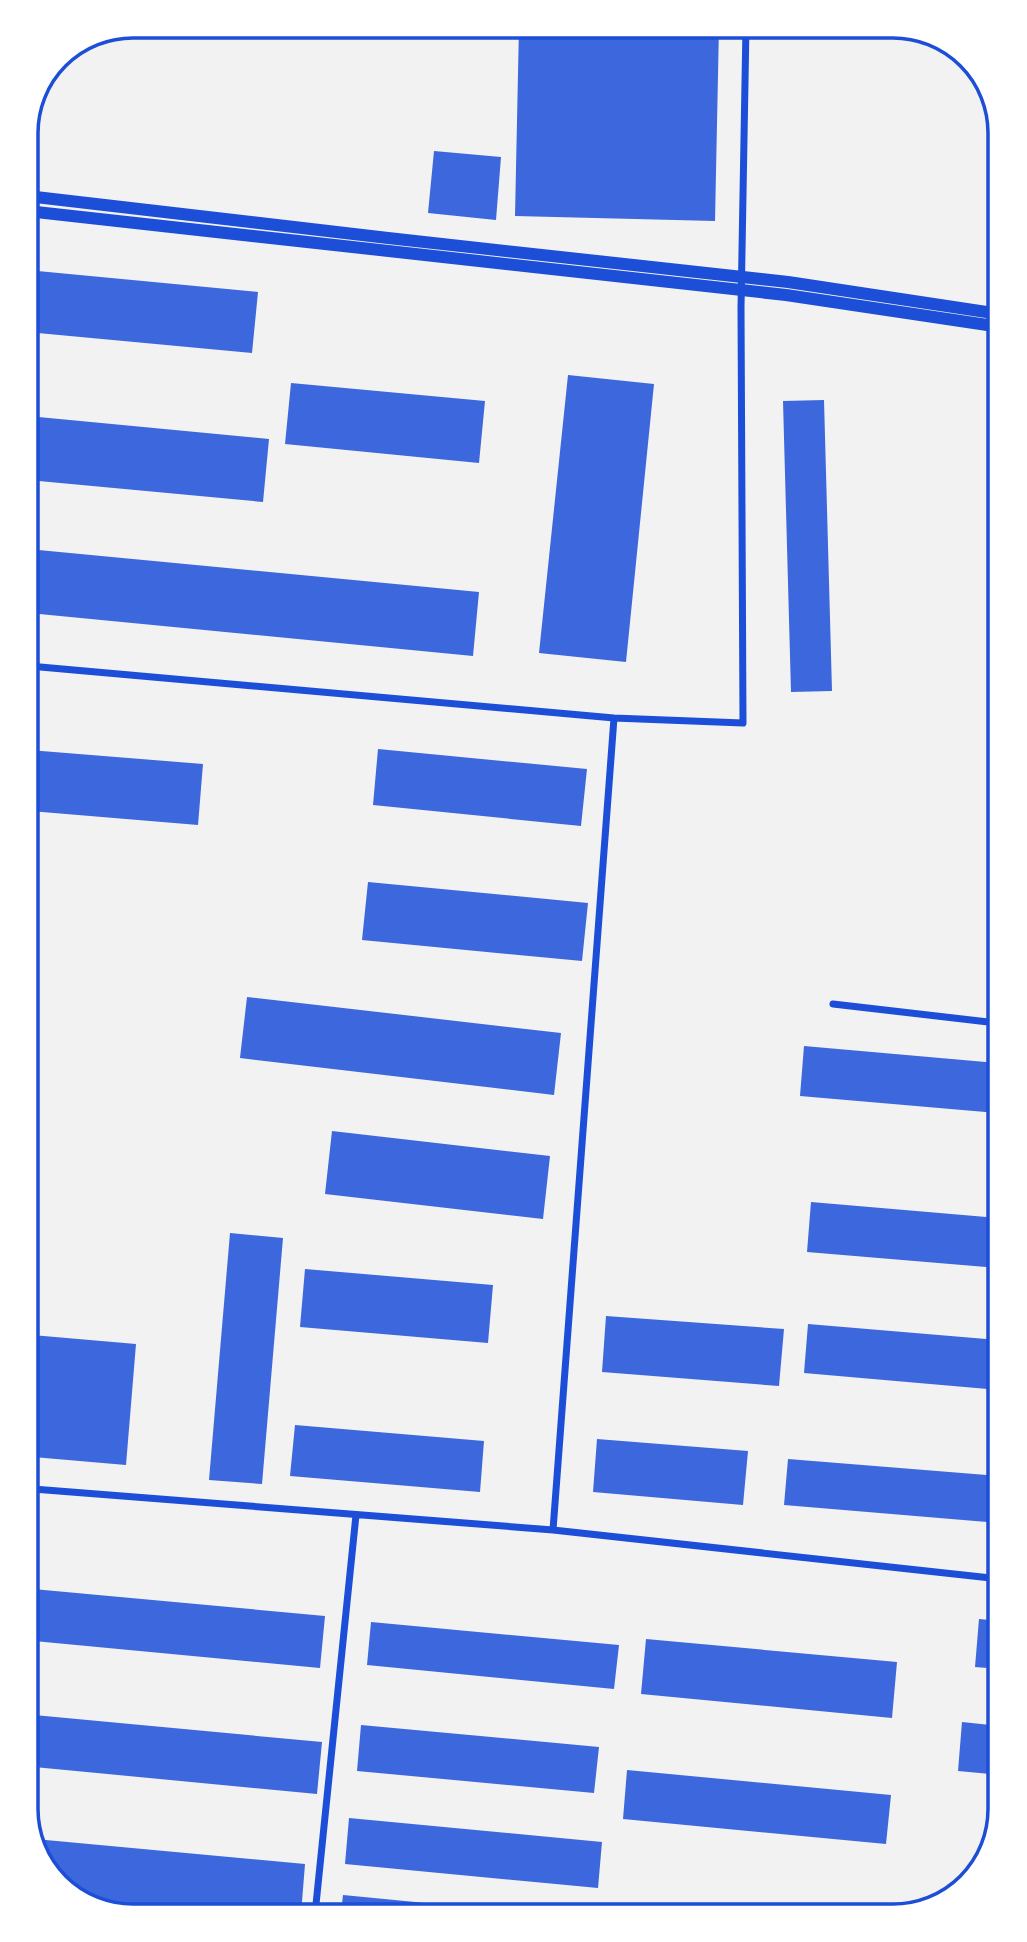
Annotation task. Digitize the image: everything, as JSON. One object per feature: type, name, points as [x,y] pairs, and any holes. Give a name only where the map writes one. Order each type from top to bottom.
[{"type":"street","points":[[39,667],[614,718],[743,723],[742,283],[746,39]]},
{"type":"street","points":[[39,197],[742,283],[988,325]]},
{"type":"street","points":[[39,212],[400,253],[742,283],[788,282],[988,312]]},
{"type":"street","points":[[553,1530],[614,718]]},
{"type":"street","points":[[833,1004],[988,1022]]},
{"type":"street","points":[[38,1489],[553,1530],[988,1578]]},
{"type":"street","points":[[316,1903],[356,1515]]},
{"type":"building","points":[[519,39],[719,39],[715,221],[515,216]]},
{"type":"building","points":[[434,151],[501,157],[496,220],[428,213]]},
{"type":"building","points":[[39,271],[258,292],[252,353],[39,333]]},
{"type":"building","points":[[568,375],[654,384],[626,662],[539,653]]},
{"type":"building","points":[[291,383],[485,401],[479,463],[285,444]]},
{"type":"building","points":[[824,400],[832,691],[791,692],[783,401]]},
{"type":"building","points":[[39,417],[269,439],[263,502],[39,481]]},
{"type":"building","points":[[39,550],[479,592],[473,656],[39,614]]},
{"type":"building","points":[[378,749],[587,769],[581,826],[373,805]]},
{"type":"building","points":[[39,751],[203,764],[198,825],[39,812]]},
{"type":"building","points":[[368,882],[588,903],[582,961],[362,940]]},
{"type":"building","points":[[247,997],[561,1033],[554,1095],[240,1058]]},
{"type":"building","points":[[804,1046],[988,1062],[988,1112],[800,1096]]},
{"type":"building","points":[[332,1131],[550,1156],[543,1219],[325,1194]]},
{"type":"building","points":[[811,1202],[988,1217],[988,1267],[807,1252]]},
{"type":"building","points":[[230,1233],[283,1238],[262,1484],[209,1480]]},
{"type":"building","points":[[305,1269],[493,1285],[488,1343],[300,1327]]},
{"type":"building","points":[[606,1316],[784,1329],[779,1386],[602,1372]]},
{"type":"building","points":[[808,1324],[988,1339],[988,1389],[804,1373]]},
{"type":"building","points":[[38,1336],[136,1344],[126,1465],[38,1457]]},
{"type":"building","points":[[295,1425],[484,1441],[480,1492],[290,1476]]},
{"type":"building","points":[[597,1439],[748,1451],[743,1505],[593,1492]]},
{"type":"building","points":[[788,1459],[988,1475],[988,1522],[784,1505]]},
{"type":"building","points":[[38,1589],[325,1616],[320,1668],[38,1641]]},
{"type":"building","points":[[979,1619],[988,1620],[988,1668],[975,1667]]},
{"type":"building","points":[[371,1622],[619,1645],[614,1689],[367,1665]]},
{"type":"building","points":[[646,1639],[897,1662],[892,1718],[641,1694]]},
{"type":"building","points":[[38,1715],[322,1742],[317,1794],[38,1767]]},
{"type":"building","points":[[962,1722],[988,1725],[988,1774],[958,1771]]},
{"type":"building","points":[[361,1725],[599,1747],[594,1793],[357,1771]]},
{"type":"building","points":[[627,1770],[891,1795],[886,1844],[623,1819]]},
{"type":"building","points":[[349,1818],[602,1842],[598,1888],[345,1864]]},
{"type":"building","points":[[44,1840],[305,1864],[302,1903],[115,1902],[86,1891],[66,1876],[51,1856]]},
{"type":"building","points":[[343,1895],[430,1903],[342,1903]]}]
